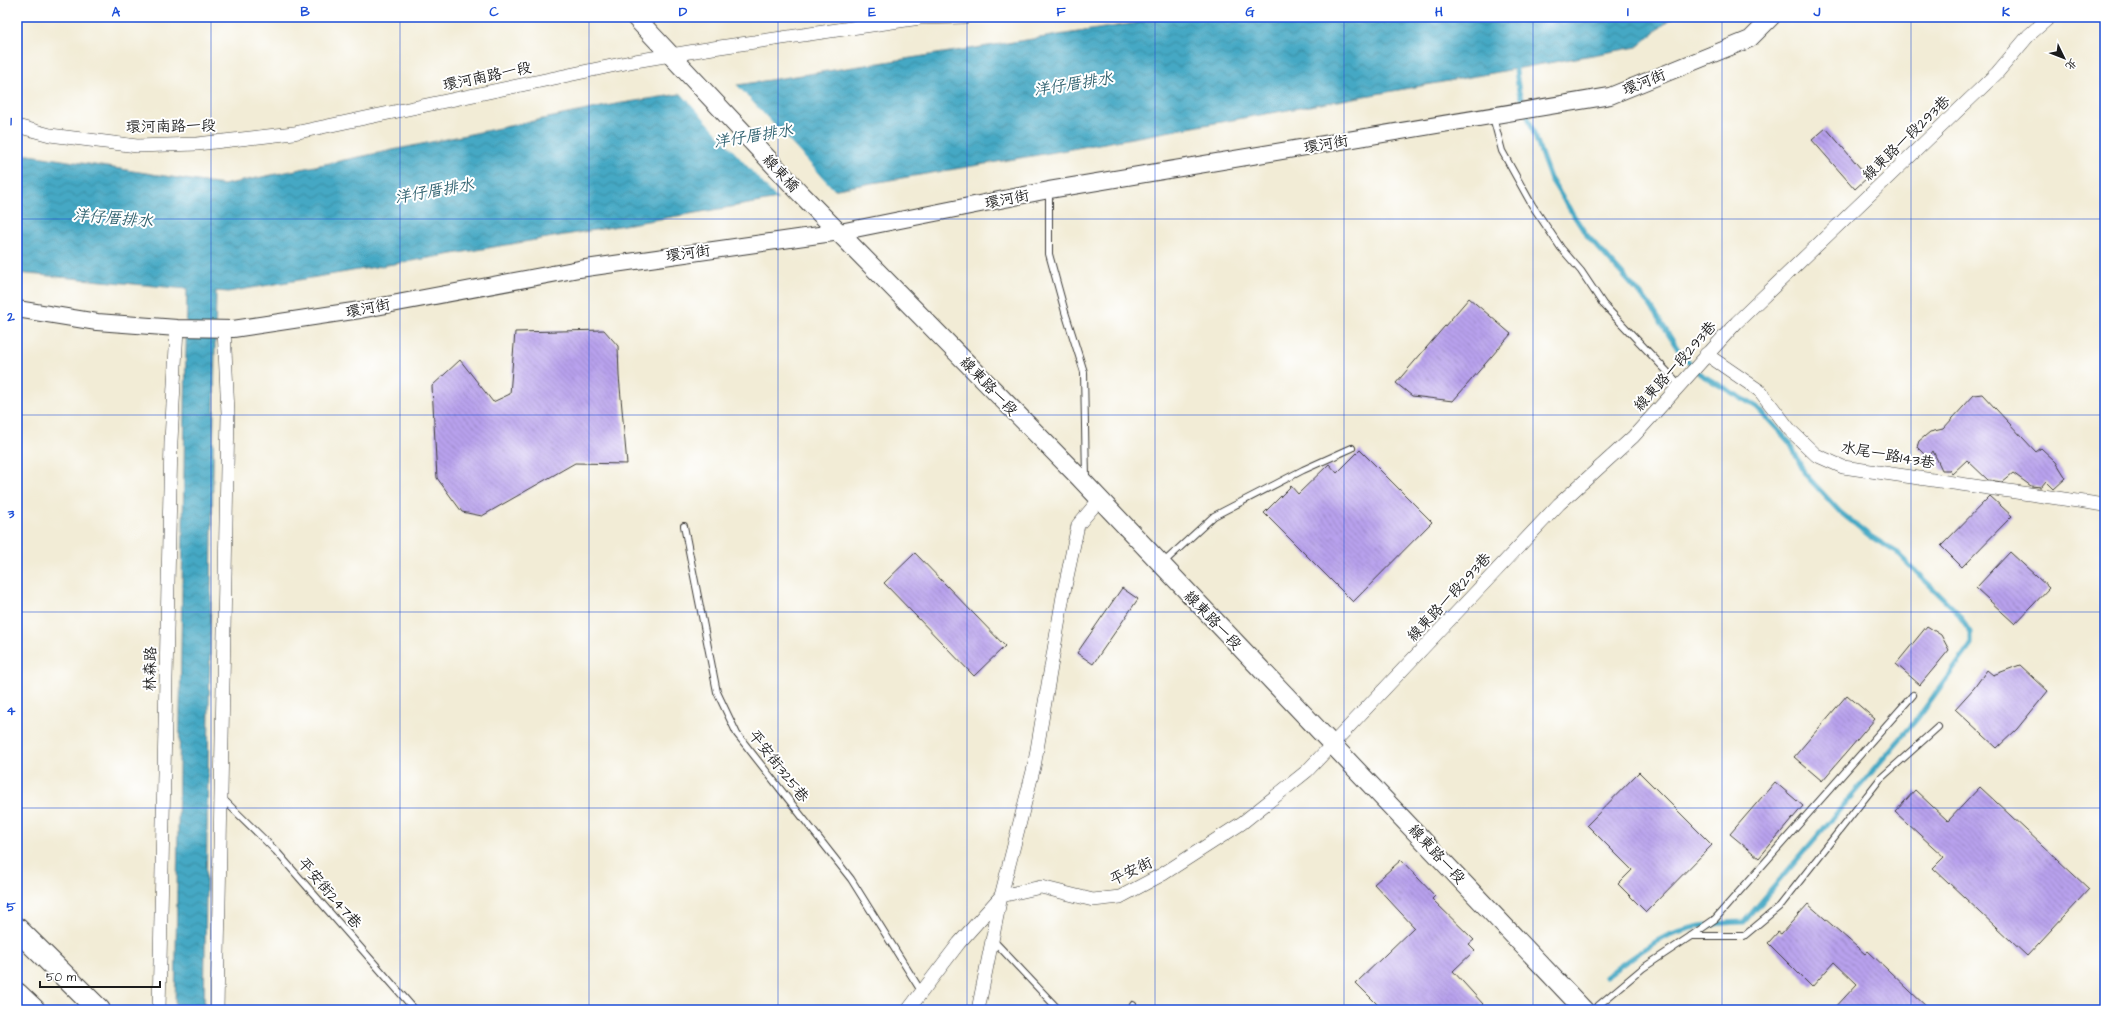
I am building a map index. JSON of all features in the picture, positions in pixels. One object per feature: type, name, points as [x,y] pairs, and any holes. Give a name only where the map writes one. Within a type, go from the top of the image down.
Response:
[{"type":"highway","points":[[17,929],[99,1010]]},
{"type":"highway","points":[[17,994],[34,1010]]},
{"type":"main road","points":[[635,17],[671,56]]},
{"type":"main road","name":"線東橋","points":[[671,56],[840,232]]},
{"type":"main road","name":"線東路一段","points":[[840,232],[1086,485],[1160,565],[1584,1010]]},
{"type":"street","name":"環河南路一段","points":[[17,126],[50,135],[137,146],[197,144],[294,133],[635,61],[920,18],[965,17]]},
{"type":"street","name":"環河街","points":[[17,309],[97,322],[177,328],[224,329],[260,326],[360,310],[579,269],[840,232],[1049,190],[1610,96],[1750,39],[1772,17]]},
{"type":"street","name":"線東路一段293巷","points":[[1332,745],[1559,504],[1633,437],[1706,354],[1737,322],[1997,73],[2029,36],[2050,17]]},
{"type":"street","name":"林森路","points":[[159,1010],[170,441],[177,328]]},
{"type":"street","points":[[217,1010],[228,413],[224,329]]},
{"type":"street","name":"水尾一路143巷","points":[[1706,354],[1760,392],[1790,430],[1816,455],[1843,466],[2105,505]]},
{"type":"street","points":[[978,1010],[1001,896],[1034,767],[1063,596],[1078,525],[1099,500]]},
{"type":"street","name":"平安街","points":[[1001,896],[1041,887],[1093,900],[1120,896],[1163,874],[1242,823],[1307,771],[1332,745]]},
{"type":"street","points":[[908,1010],[921,991],[978,920],[1001,896]]},
{"type":"lane","points":[[1492,116],[1502,151],[1532,205],[1561,248],[1581,271],[1604,304],[1679,384]]},
{"type":"lane","points":[[1049,190],[1049,254],[1084,372],[1086,485]]},
{"type":"lane","points":[[1160,565],[1214,516],[1303,470],[1352,448]]},
{"type":"lane","name":"平安街325巷","points":[[684,526],[717,692],[737,734],[851,879],[921,991]]},
{"type":"lane","points":[[1593,1010],[1643,968],[1715,919],[1913,694]]},
{"type":"lane","points":[[1691,936],[1744,936],[1780,906],[1880,779],[1938,727]]},
{"type":"lane","name":"平安街247巷","points":[[221,796],[276,850],[415,1010]]},
{"type":"lane","points":[[992,938],[1060,1010]]},
{"type":"water","name":"洋仔厝排水","points":[[1174,17],[1673,17],[1637,47],[1038,155],[228,292],[216,291],[204,1010],[175,1010],[187,289],[17,273],[17,153],[223,185],[616,104]]},
{"type":"pier","points":[[735,83],[836,192],[779,201],[680,92]]},
{"type":"building","points":[[1826,128],[1868,177],[1855,189],[1812,140]]},
{"type":"building","points":[[1469,298],[1511,334],[1453,401],[1412,396],[1396,383]]},
{"type":"building","points":[[604,330],[618,346],[619,376],[627,464],[575,463],[482,516],[462,512],[437,478],[432,386],[460,360],[493,402],[510,394],[515,332]]},
{"type":"building","points":[[1982,394],[2036,452],[2041,448],[2056,462],[2066,478],[2054,489],[2046,481],[2041,487],[2031,486],[2013,473],[2002,482],[1988,480],[1967,460],[1952,474],[1949,470],[1942,470],[1933,451],[1928,458],[1917,447],[1919,441],[1930,432],[1943,429],[1974,395]]},
{"type":"building","points":[[1360,450],[1432,522],[1353,602],[1264,513],[1291,486],[1298,494],[1329,464],[1337,473]]},
{"type":"building","points":[[1990,496],[2012,516],[1962,567],[1941,546]]},
{"type":"building","points":[[2010,552],[2049,588],[2015,624],[1976,588]]},
{"type":"building","points":[[915,553],[1005,646],[974,676],[884,583]]},
{"type":"building","points":[[1122,588],[1138,599],[1093,664],[1077,653]]},
{"type":"building","points":[[1927,626],[1941,635],[1949,650],[1920,685],[1896,664]]},
{"type":"building","points":[[2020,665],[2048,691],[2017,729],[1997,748],[1955,709],[1974,688],[1987,670],[1993,675]]},
{"type":"building","points":[[1847,695],[1875,719],[1822,781],[1794,757]]},
{"type":"building","points":[[1639,772],[1712,845],[1646,912],[1618,884],[1632,870],[1587,825]]},
{"type":"building","points":[[1775,782],[1803,806],[1759,858],[1730,834]]},
{"type":"building","points":[[1980,787],[2089,889],[2027,956],[1933,868],[1944,857],[1895,812],[1915,790],[1948,821]]},
{"type":"building","points":[[1401,860],[1435,896],[1432,899],[1474,940],[1469,944],[1475,950],[1453,971],[1483,1004],[1477,1010],[1383,1010],[1356,983],[1414,927],[1374,884]]},
{"type":"building","points":[[1808,904],[1865,954],[1868,951],[1930,1010],[1833,1010],[1857,984],[1834,962],[1812,987],[1768,943],[1778,932],[1781,934]]},
{"type":"waterway","points":[[1515,64],[1519,92],[1550,178],[1585,233],[1650,305],[1681,354],[1700,374],[1757,407],[1790,443],[1805,474],[1840,512],[1870,536],[1896,552],[1955,610],[1971,632],[1971,645],[1917,719],[1744,922],[1710,924],[1677,932],[1657,941],[1606,976]]}]
